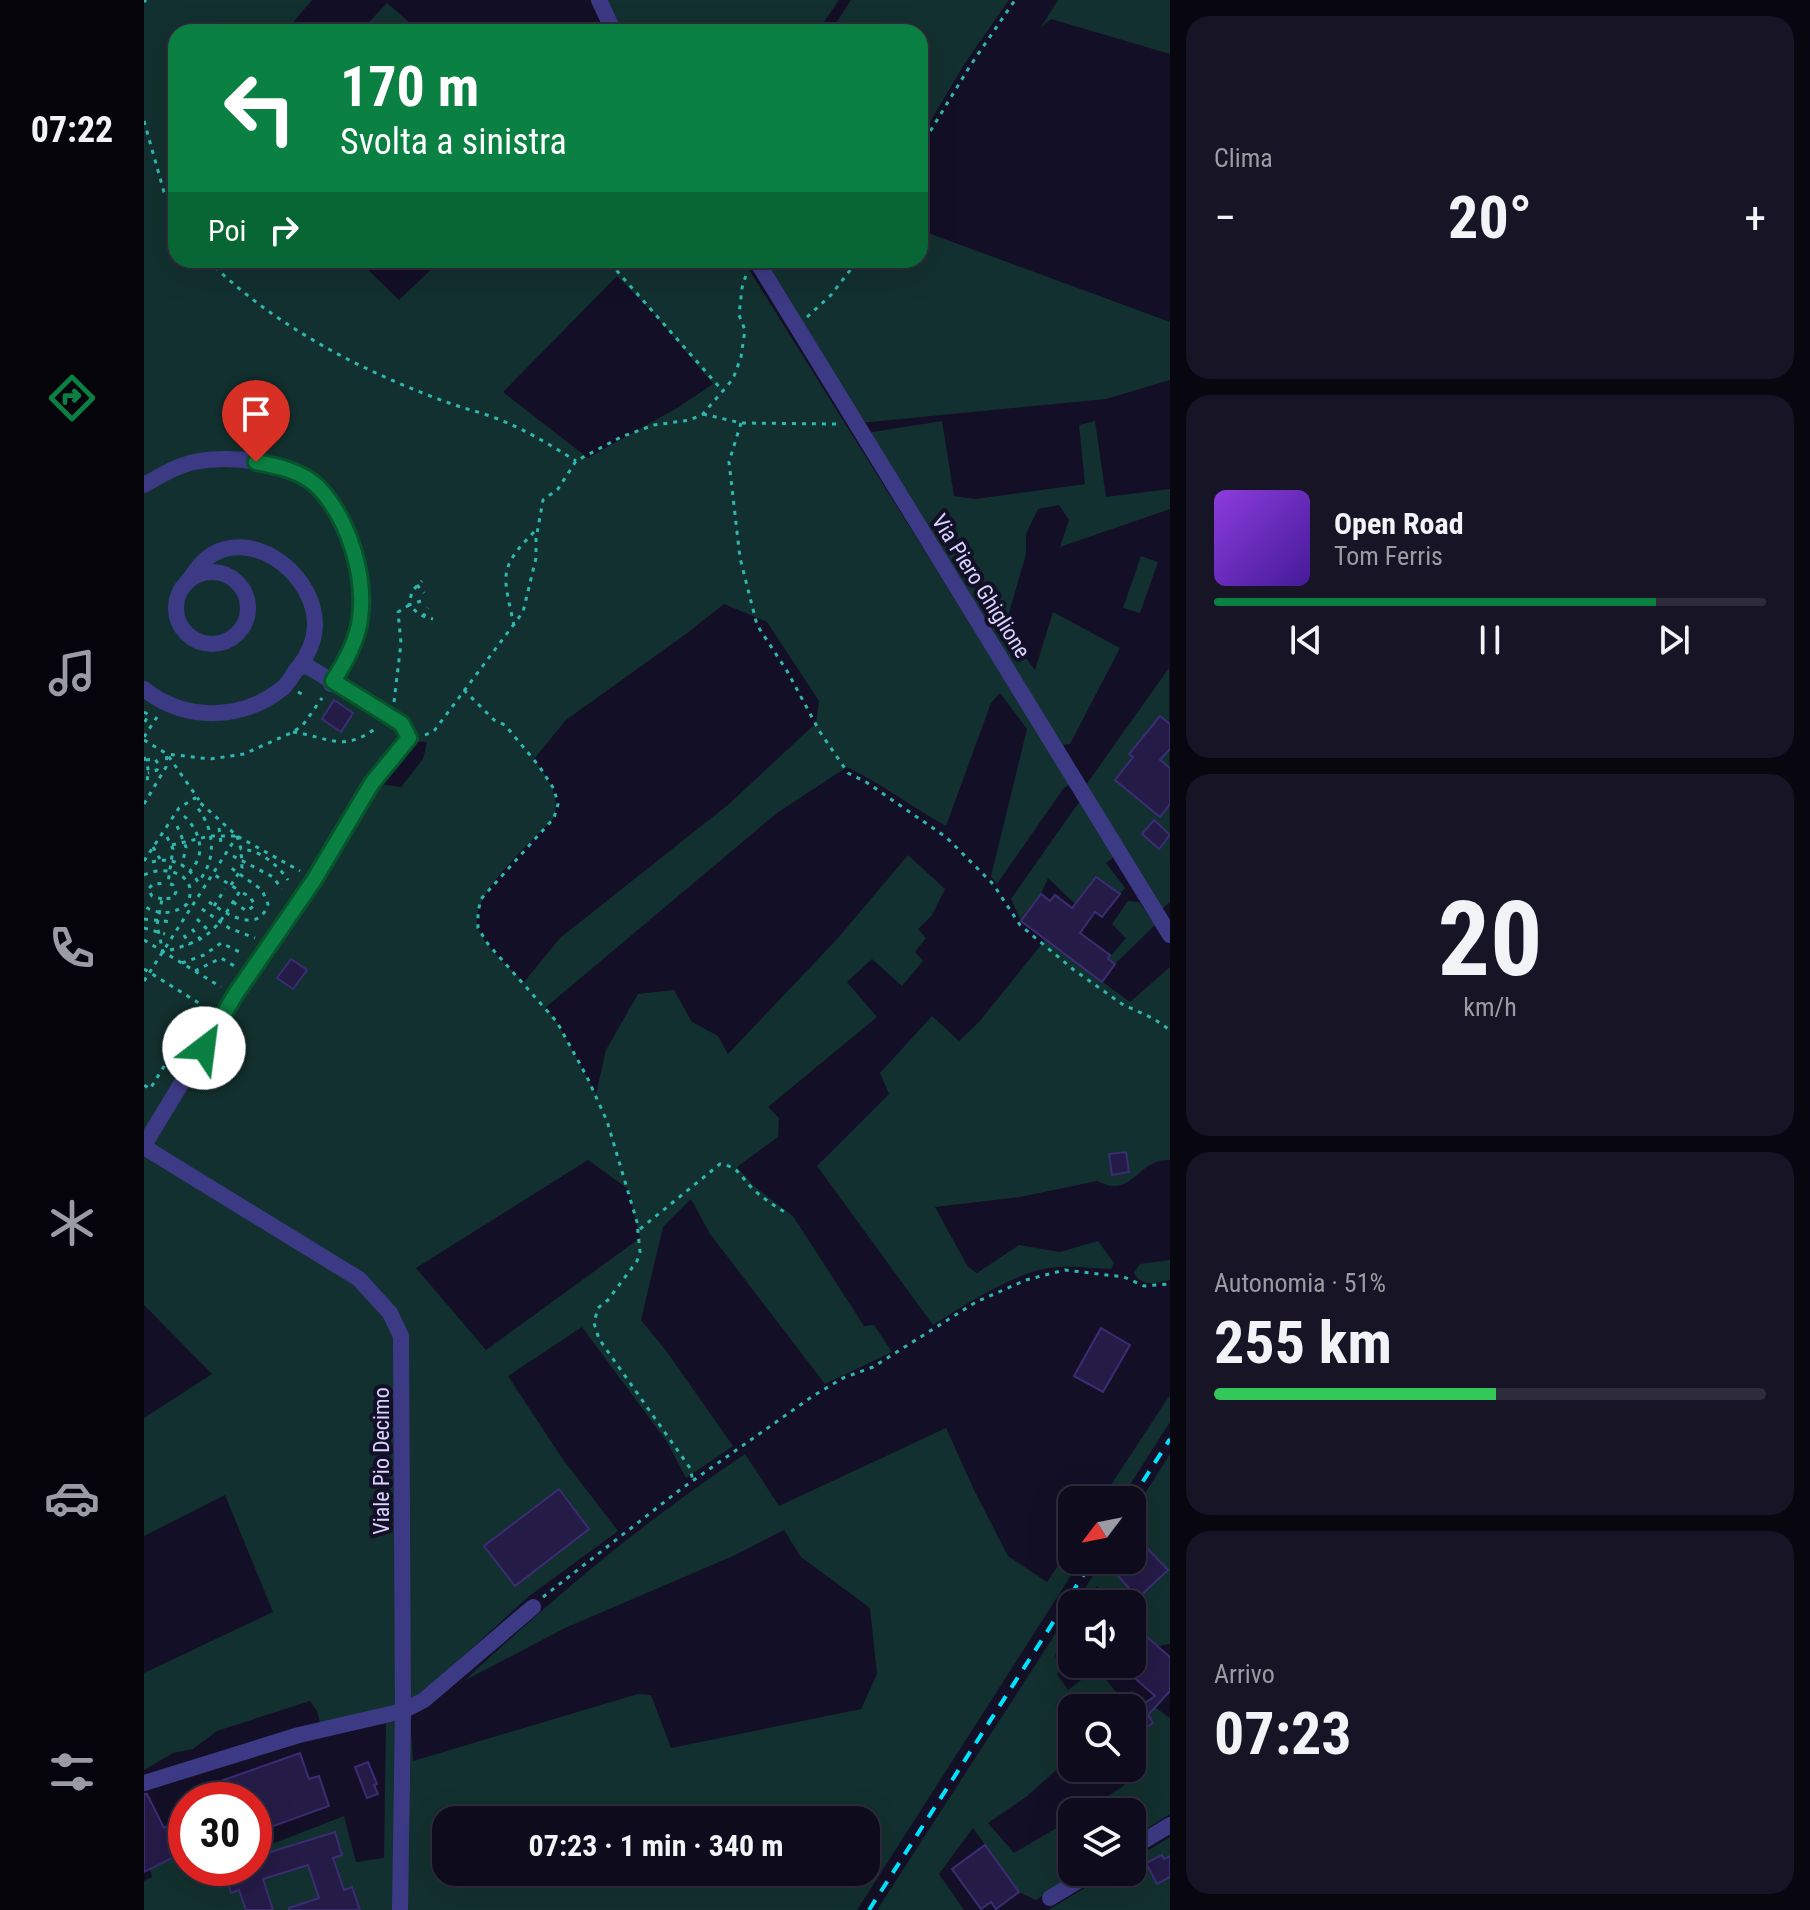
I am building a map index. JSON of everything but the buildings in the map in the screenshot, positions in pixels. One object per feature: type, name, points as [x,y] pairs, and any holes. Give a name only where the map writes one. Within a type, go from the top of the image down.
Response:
[{"type":"street","points":[[599,0],[610,24]]},
{"type":"street","name":"Via Piero Ghiglione","points":[[761,268],[1170,935]]},
{"type":"street","points":[[144,485],[174,468],[235,459],[291,471],[317,486],[333,507],[345,531],[361,592],[360,622],[332,683]]},
{"type":"street","points":[[144,689],[177,708],[207,714],[251,707],[289,682],[313,639],[311,601],[293,573],[267,553],[251,548],[225,550],[201,564],[180,591],[177,615],[189,635],[198,641],[221,643],[239,632],[245,622],[247,600],[243,589],[234,579],[211,572],[199,574],[188,581]]},
{"type":"street","points":[[144,1146],[235,995],[314,880],[372,783],[407,741],[409,732],[393,718],[307,666],[299,667]]},
{"type":"street","name":"Viale Pio Decimo","points":[[144,1146],[359,1279],[390,1313],[398,1328],[403,1348],[400,1910]]},
{"type":"street","points":[[144,1783],[299,1735],[403,1711],[424,1700],[533,1607]]},
{"type":"street","points":[[1146,1840],[1170,1825]]},
{"type":"street","points":[[1050,1898],[1070,1886]]},
{"type":"path","points":[[928,135],[1015,0]]},
{"type":"path","points":[[144,121],[168,198]]},
{"type":"path","points":[[217,268],[267,310],[351,361],[448,403],[519,428],[576,461]]},
{"type":"path","points":[[614,268],[722,390]]},
{"type":"path","points":[[795,325],[815,312],[852,268]]},
{"type":"path","points":[[407,741],[434,731],[514,626],[527,600],[543,500],[558,489],[576,461],[621,437],[654,425],[690,420],[703,414],[733,379],[741,357],[745,330],[739,315],[746,275]]},
{"type":"path","points":[[703,414],[741,423],[858,427]]},
{"type":"path","points":[[741,423],[729,462],[740,558],[757,625],[848,773],[946,837],[993,884],[1020,925],[1074,970],[1122,1004],[1170,1030]]},
{"type":"path","points":[[514,626],[504,588],[505,570],[518,548],[537,528]]},
{"type":"path","points":[[409,605],[410,595],[420,583],[424,593]]},
{"type":"path","points":[[293,732],[333,743],[344,742],[367,735],[393,718],[401,636],[398,612],[421,601]]},
{"type":"path","points":[[409,605],[423,617],[433,619]]},
{"type":"path","points":[[423,617],[428,608]]},
{"type":"path","points":[[167,754],[195,758],[227,757],[262,747],[303,725],[332,683]]},
{"type":"path","points":[[464,690],[511,732],[554,789],[558,804],[554,818],[481,899],[478,928],[488,944],[557,1022],[587,1077],[611,1132],[639,1230],[640,1252],[633,1269],[598,1308],[594,1323],[606,1349],[672,1438],[690,1468],[693,1481]]},
{"type":"path","points":[[162,710],[144,738],[167,754],[199,800],[237,836],[314,880]]},
{"type":"path","points":[[144,712],[149,715],[144,723]]},
{"type":"path","points":[[144,804],[166,767],[167,754]]},
{"type":"path","points":[[145,788],[148,773],[145,759],[155,759],[159,765],[157,770],[148,773]]},
{"type":"path","points":[[145,788],[159,779]]},
{"type":"path","points":[[144,861],[179,808],[192,799],[199,800]]},
{"type":"path","points":[[152,862],[160,859],[182,865],[198,882],[212,855],[206,821],[197,807]]},
{"type":"path","points":[[184,816],[201,848],[199,859],[190,871]]},
{"type":"path","points":[[177,826],[185,841],[186,853],[182,865]]},
{"type":"path","points":[[219,828],[221,843]]},
{"type":"path","points":[[172,845],[210,836],[237,836]]},
{"type":"path","points":[[231,885],[240,873],[243,860],[237,836]]},
{"type":"path","points":[[144,981],[237,836]]},
{"type":"path","points":[[167,837],[172,845],[168,883]]},
{"type":"path","points":[[153,847],[160,859]]},
{"type":"path","points":[[241,849],[249,849],[269,860],[288,880]]},
{"type":"path","points":[[233,856],[273,877],[282,889]]},
{"type":"path","points":[[209,902],[226,913],[249,920],[256,920],[267,909],[267,897],[262,890],[227,865]]},
{"type":"path","points":[[144,875],[156,870],[179,873],[187,881],[191,894],[187,904],[180,909],[159,912],[144,906]]},
{"type":"path","points":[[213,874],[250,897],[255,905],[247,911],[233,902]]},
{"type":"path","points":[[203,875],[209,880]]},
{"type":"path","points":[[159,882],[175,888],[176,895],[169,900],[162,899],[152,896],[149,886],[159,882]]},
{"type":"path","points":[[214,906],[225,889]]},
{"type":"path","points":[[163,952],[190,945],[211,933],[240,891]]},
{"type":"path","points":[[162,899],[158,934],[163,952]]},
{"type":"path","points":[[202,909],[220,922],[255,938]]},
{"type":"path","points":[[144,919],[173,922]]},
{"type":"path","points":[[197,919],[211,933]]},
{"type":"path","points":[[144,928],[165,934]]},
{"type":"path","points":[[192,929],[201,940]]},
{"type":"path","points":[[184,935],[190,945]]},
{"type":"path","points":[[144,940],[235,995]]},
{"type":"path","points":[[182,963],[204,955],[221,943],[244,954]]},
{"type":"path","points":[[195,971],[221,958],[236,967]]},
{"type":"path","points":[[144,969],[202,1005],[150,1089],[144,1085]]},
{"type":"path","points":[[639,1230],[720,1164],[730,1165],[742,1174],[752,1188],[786,1213]]},
{"type":"path","points":[[533,1607],[693,1481],[813,1396],[843,1378],[873,1367],[976,1302],[1026,1280],[1065,1270],[1124,1277],[1144,1286],[1170,1284]]},
{"type":"green space","points":[[144,0],[312,0],[292,24],[168,24],[168,268],[366,268],[399,300],[433,268],[748,268],[1070,784],[1063,789],[997,884],[991,876],[1027,729],[1000,693],[991,703],[946,826],[847,767],[777,813],[546,1007],[596,1094],[606,1050],[638,994],[674,990],[692,1022],[718,1036],[728,1054],[838,938],[908,855],[945,889],[932,915],[918,929],[926,938],[915,952],[923,961],[902,986],[872,959],[847,982],[877,1017],[768,1107],[779,1118],[778,1137],[737,1167],[755,1187],[793,1216],[864,1326],[874,1325],[892,1352],[825,1384],[710,1234],[691,1199],[663,1227],[641,1320],[733,1446],[686,1478],[667,1442],[582,1327],[508,1376],[562,1458],[618,1531],[528,1597],[403,1711],[322,1730],[317,1711],[310,1701],[217,1731],[193,1749],[173,1753],[144,1770],[144,1673],[273,1612],[225,1495],[144,1536],[144,1418],[212,1374],[144,1305]],"holes":[[[617,276],[654,314],[713,384],[588,458],[503,392]],[[724,604],[767,622],[819,701],[816,723],[729,804],[560,938],[524,982],[488,945],[479,931],[477,918],[481,903],[503,871],[554,818],[554,794],[534,759],[566,720]],[[407,741],[427,742],[423,759],[401,787],[373,783]],[[588,1160],[628,1189],[640,1238],[486,1350],[416,1268]]]},
{"type":"green space","points":[[607,0],[839,0],[822,24],[618,24]]},
{"type":"green space","points":[[851,0],[1009,0],[965,63],[928,125],[928,24],[835,24]]},
{"type":"green space","points":[[1058,0],[1170,0],[1170,54],[1051,19],[1041,27]]},
{"type":"green space","points":[[387,3],[411,24],[367,24]]},
{"type":"green space","points":[[928,233],[1170,322],[1170,380],[1106,399],[860,423],[767,268],[928,268]]},
{"type":"green space","points":[[942,421],[954,496],[975,499],[1085,484],[1079,425],[1095,421],[1106,497],[1170,489],[1170,509],[1060,547],[1069,520],[1059,505],[1038,509],[1026,534],[1026,554],[1009,613],[1017,646],[1035,670],[1053,612],[1120,648],[1070,744],[1060,745],[866,433]]},
{"type":"green space","points":[[1141,556],[1158,562],[1140,613],[1123,608]]},
{"type":"green space","points":[[1169,668],[1170,902],[1162,909],[1086,785]]},
{"type":"green space","points":[[1079,802],[1114,857],[1106,863],[1125,888],[1120,894],[1096,877],[1075,904],[1048,878],[1041,894],[1021,921],[1011,899]]},
{"type":"green space","points":[[1128,901],[1139,902],[1155,925],[1115,964],[1108,959],[1126,938],[1112,924]]},
{"type":"green space","points":[[1045,940],[1130,1002],[1170,967],[1170,1160],[1150,1165],[1119,1185],[1097,1181],[1020,1197],[935,1207],[968,1267],[977,1273],[1019,1245],[1060,1252],[1098,1241],[1114,1263],[1111,1269],[1049,1268],[1020,1276],[933,1325],[817,1166],[889,1094],[880,1073],[932,1016],[959,1041],[979,1022]]},
{"type":"green space","points":[[1170,1260],[1170,1280],[1145,1283],[1134,1273],[1140,1264]]},
{"type":"green space","points":[[1170,1395],[1170,1422],[1129,1486],[1110,1486]]},
{"type":"green space","points":[[946,1428],[1008,1556],[1047,1582],[1058,1566],[1058,1574],[1072,1574],[1062,1590],[1058,1590],[1058,1596],[880,1874],[880,1806],[432,1806],[432,1886],[872,1886],[857,1910],[144,1910],[144,1881],[152,1877],[150,1869],[168,1860],[168,1886],[272,1886],[272,1844],[344,1816],[356,1862],[384,1858],[386,1723],[410,1718],[413,1761],[638,1694],[651,1695],[671,1748],[861,1709],[877,1674],[870,1608],[801,1557],[784,1530],[733,1556],[565,1628],[464,1681],[600,1562],[671,1506],[745,1454],[779,1506]]},
{"type":"green space","points":[[1170,1454],[1170,1644],[1158,1646],[1146,1635],[1146,1590],[1101,1590],[1097,1586],[1094,1590],[1084,1590],[1094,1574],[1146,1574],[1146,1492]]},
{"type":"green space","points":[[1058,1630],[1055,1656],[1058,1661],[1057,1674],[1068,1690],[1084,1678],[1105,1678],[1118,1694],[1058,1694],[1058,1768],[1026,1797],[988,1823],[1014,1853],[1058,1827],[1058,1886],[1036,1900],[1019,1892],[973,1828],[939,1874],[964,1910],[877,1910]]},
{"type":"green space","points":[[1146,1701],[1170,1718],[1170,1814],[1146,1829],[1146,1798],[1105,1798],[1125,1785],[1123,1782],[1146,1782]]},
{"type":"green space","points":[[1170,1837],[1170,1910],[1048,1910],[1088,1886],[1146,1886],[1146,1852]]},
{"type":"railway","points":[[1140,1486],[1170,1439]]},
{"type":"railway","points":[[869,1910],[1084,1574]]},
{"type":"route","points":[[204,1048],[235,995],[314,880],[372,783],[409,738],[409,732],[402,724],[333,681],[353,643],[360,622],[361,603],[354,556],[333,507],[317,486],[305,478],[256,462]]}]
